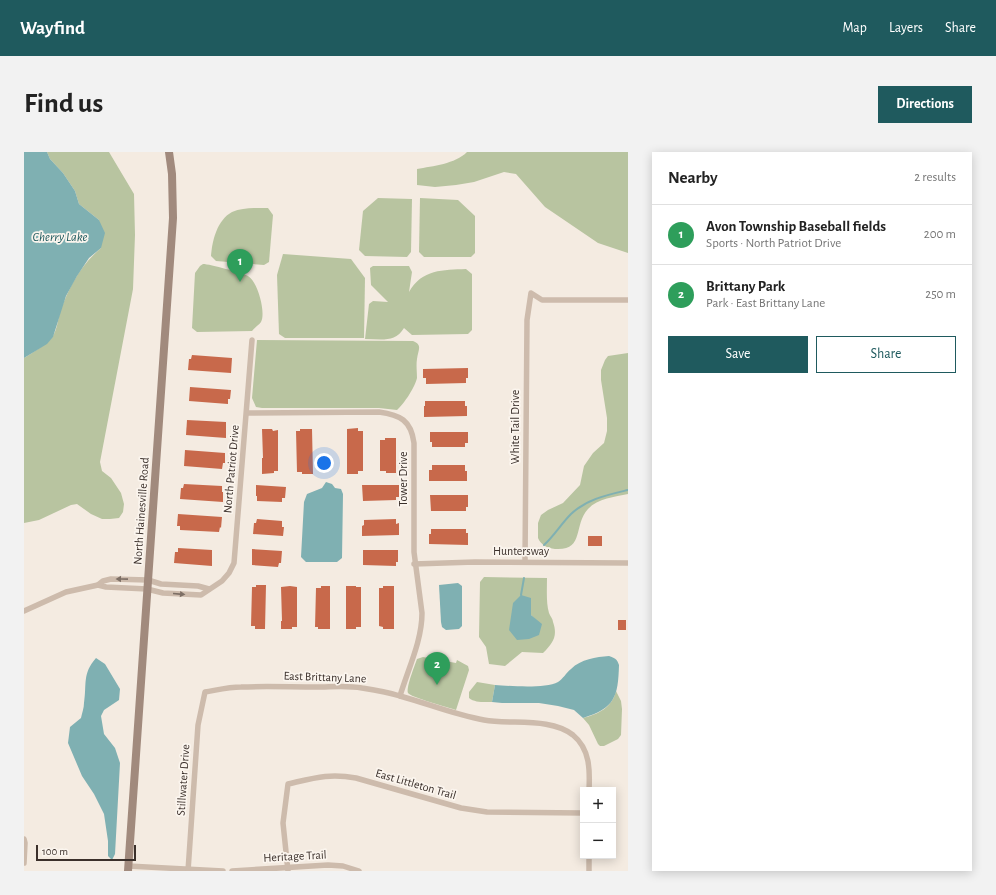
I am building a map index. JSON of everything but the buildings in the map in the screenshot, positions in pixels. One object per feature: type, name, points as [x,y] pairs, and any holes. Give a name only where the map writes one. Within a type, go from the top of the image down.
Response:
[{"type":"main road","name":"North Hainesville Road","points":[[128,869],[173,218],[172,174],[169,152]]},
{"type":"street","name":"White Tail Drive","points":[[525,562],[527,320],[531,293],[542,300],[628,300]]},
{"type":"street","name":"North Patriot Drive","points":[[98,585],[106,587],[147,589],[163,593],[201,595],[222,581],[229,573],[234,563],[252,340]]},
{"type":"street","name":"Tower Drive","points":[[247,413],[379,412],[393,414],[403,419],[410,426],[413,433],[414,442],[414,564],[422,621],[417,643],[400,696]]},
{"type":"street","name":"Huntersway","points":[[414,564],[525,562],[628,563]]},
{"type":"street","points":[[24,611],[66,592],[98,585],[103,581],[111,579],[148,580],[161,584],[198,586],[209,589]]},
{"type":"street","name":"East Brittany Lane","points":[[205,692],[239,687],[360,687],[400,696],[454,713],[486,720],[551,725],[562,728],[573,735],[586,752],[589,761],[589,787]]},
{"type":"street","name":"Stillwater Drive","points":[[188,870],[198,725],[205,692]]},
{"type":"street","name":"East Littleton Trail","points":[[288,869],[284,812],[288,784],[328,775],[340,775],[356,778],[461,808],[487,812],[580,813]]},
{"type":"street","points":[[24,839],[24,863]]},
{"type":"street","points":[[589,859],[589,871]]},
{"type":"street","name":"Heritage Trail","points":[[232,871],[288,869],[328,865],[342,866],[359,871]]},
{"type":"street","points":[[128,869],[223,871]]},
{"type":"green space","points":[[47,152],[109,152],[134,194],[135,235],[133,289],[100,462],[102,471],[111,478],[121,493],[124,504],[123,512],[119,518],[102,519],[91,514],[77,504],[71,505],[39,520],[24,523],[24,358],[51,339],[71,286],[87,262],[101,248],[99,220],[79,204],[75,191],[63,173],[50,159]]},
{"type":"green space","points":[[467,152],[628,152],[628,253],[598,243],[545,207],[516,174],[504,172],[474,182],[456,185],[435,187],[417,185],[417,169],[450,162]]},
{"type":"green space","points":[[378,198],[412,199],[411,252],[407,257],[365,256],[359,250],[363,211]]},
{"type":"green space","points":[[420,198],[458,200],[475,216],[475,253],[471,257],[424,257],[419,252]]},
{"type":"green space","points":[[254,208],[268,208],[273,215],[269,262],[264,265],[216,261],[211,256],[214,238],[219,225],[232,212]]},
{"type":"green space","points":[[283,254],[351,259],[365,278],[364,338],[285,338],[279,334],[277,275]]},
{"type":"green space","points":[[203,264],[239,273],[252,279],[258,291],[262,305],[262,318],[261,322],[252,331],[197,332],[192,328],[195,273]]},
{"type":"green space","points":[[373,266],[409,266],[412,272],[409,292],[414,284],[420,279],[434,272],[466,269],[472,274],[472,330],[468,334],[412,335],[404,328],[400,333],[392,338],[365,339],[369,304],[373,301],[388,302],[371,285],[370,268]]},
{"type":"green space","points":[[257,340],[413,341],[419,346],[417,378],[409,395],[397,410],[379,408],[256,407],[252,398]]},
{"type":"green space","points":[[628,353],[628,494],[607,498],[592,505],[584,515],[575,541],[571,546],[564,549],[547,547],[541,543],[538,538],[538,523],[541,515],[563,503],[580,485],[584,466],[593,453],[604,443],[607,431],[607,418],[601,380],[601,370],[605,360],[608,356]]},
{"type":"green space","points":[[484,577],[547,578],[547,605],[553,621],[555,635],[552,642],[543,653],[522,652],[505,666],[489,664],[486,647],[479,637],[480,582]],"holes":[[[531,598],[531,615],[538,622],[509,630]]]},
{"type":"green space","points":[[423,657],[456,663],[457,660],[468,666],[469,670],[456,710],[422,700],[408,693],[409,681],[417,659]]},
{"type":"green space","points":[[477,682],[495,685],[492,702],[471,700],[469,698],[469,692]]},
{"type":"green space","points":[[616,691],[621,701],[622,709],[621,735],[618,739],[604,746],[600,746],[589,725],[583,718],[599,712],[608,706]]},
{"type":"water","name":"Cherry Lake","points":[[24,152],[47,152],[50,159],[63,173],[75,191],[79,204],[99,220],[105,233],[101,248],[89,258],[66,296],[53,337],[47,344],[24,358]]},
{"type":"water","points":[[326,482],[332,484],[335,488],[341,489],[343,494],[342,558],[337,562],[306,562],[301,557],[304,502],[307,494],[322,488]]},
{"type":"water","points":[[458,583],[462,586],[462,626],[459,629],[446,630],[442,627],[441,622],[439,585]]},
{"type":"water","points":[[521,595],[531,598],[531,615],[542,624],[539,635],[529,639],[517,640],[509,630],[513,603]]},
{"type":"water","points":[[609,656],[616,659],[619,665],[616,693],[613,700],[608,705],[594,714],[583,718],[574,710],[558,706],[539,703],[492,702],[495,685],[545,686],[560,681],[579,663],[594,658]]},
{"type":"water","points":[[96,658],[105,664],[120,689],[119,700],[104,710],[101,716],[104,734],[115,748],[120,763],[115,854],[112,860],[108,856],[108,841],[104,814],[94,794],[82,776],[68,743],[70,727],[81,718],[84,707],[87,674]]},
{"type":"waterway","points":[[544,545],[567,518],[577,509],[598,498],[628,490]]},
{"type":"waterway","points":[[521,595],[524,578]]},
{"type":"place","name":"Avon Township Baseball fields","points":[[240,282]]},
{"type":"place","name":"Brittany Park","points":[[437,685]]}]
